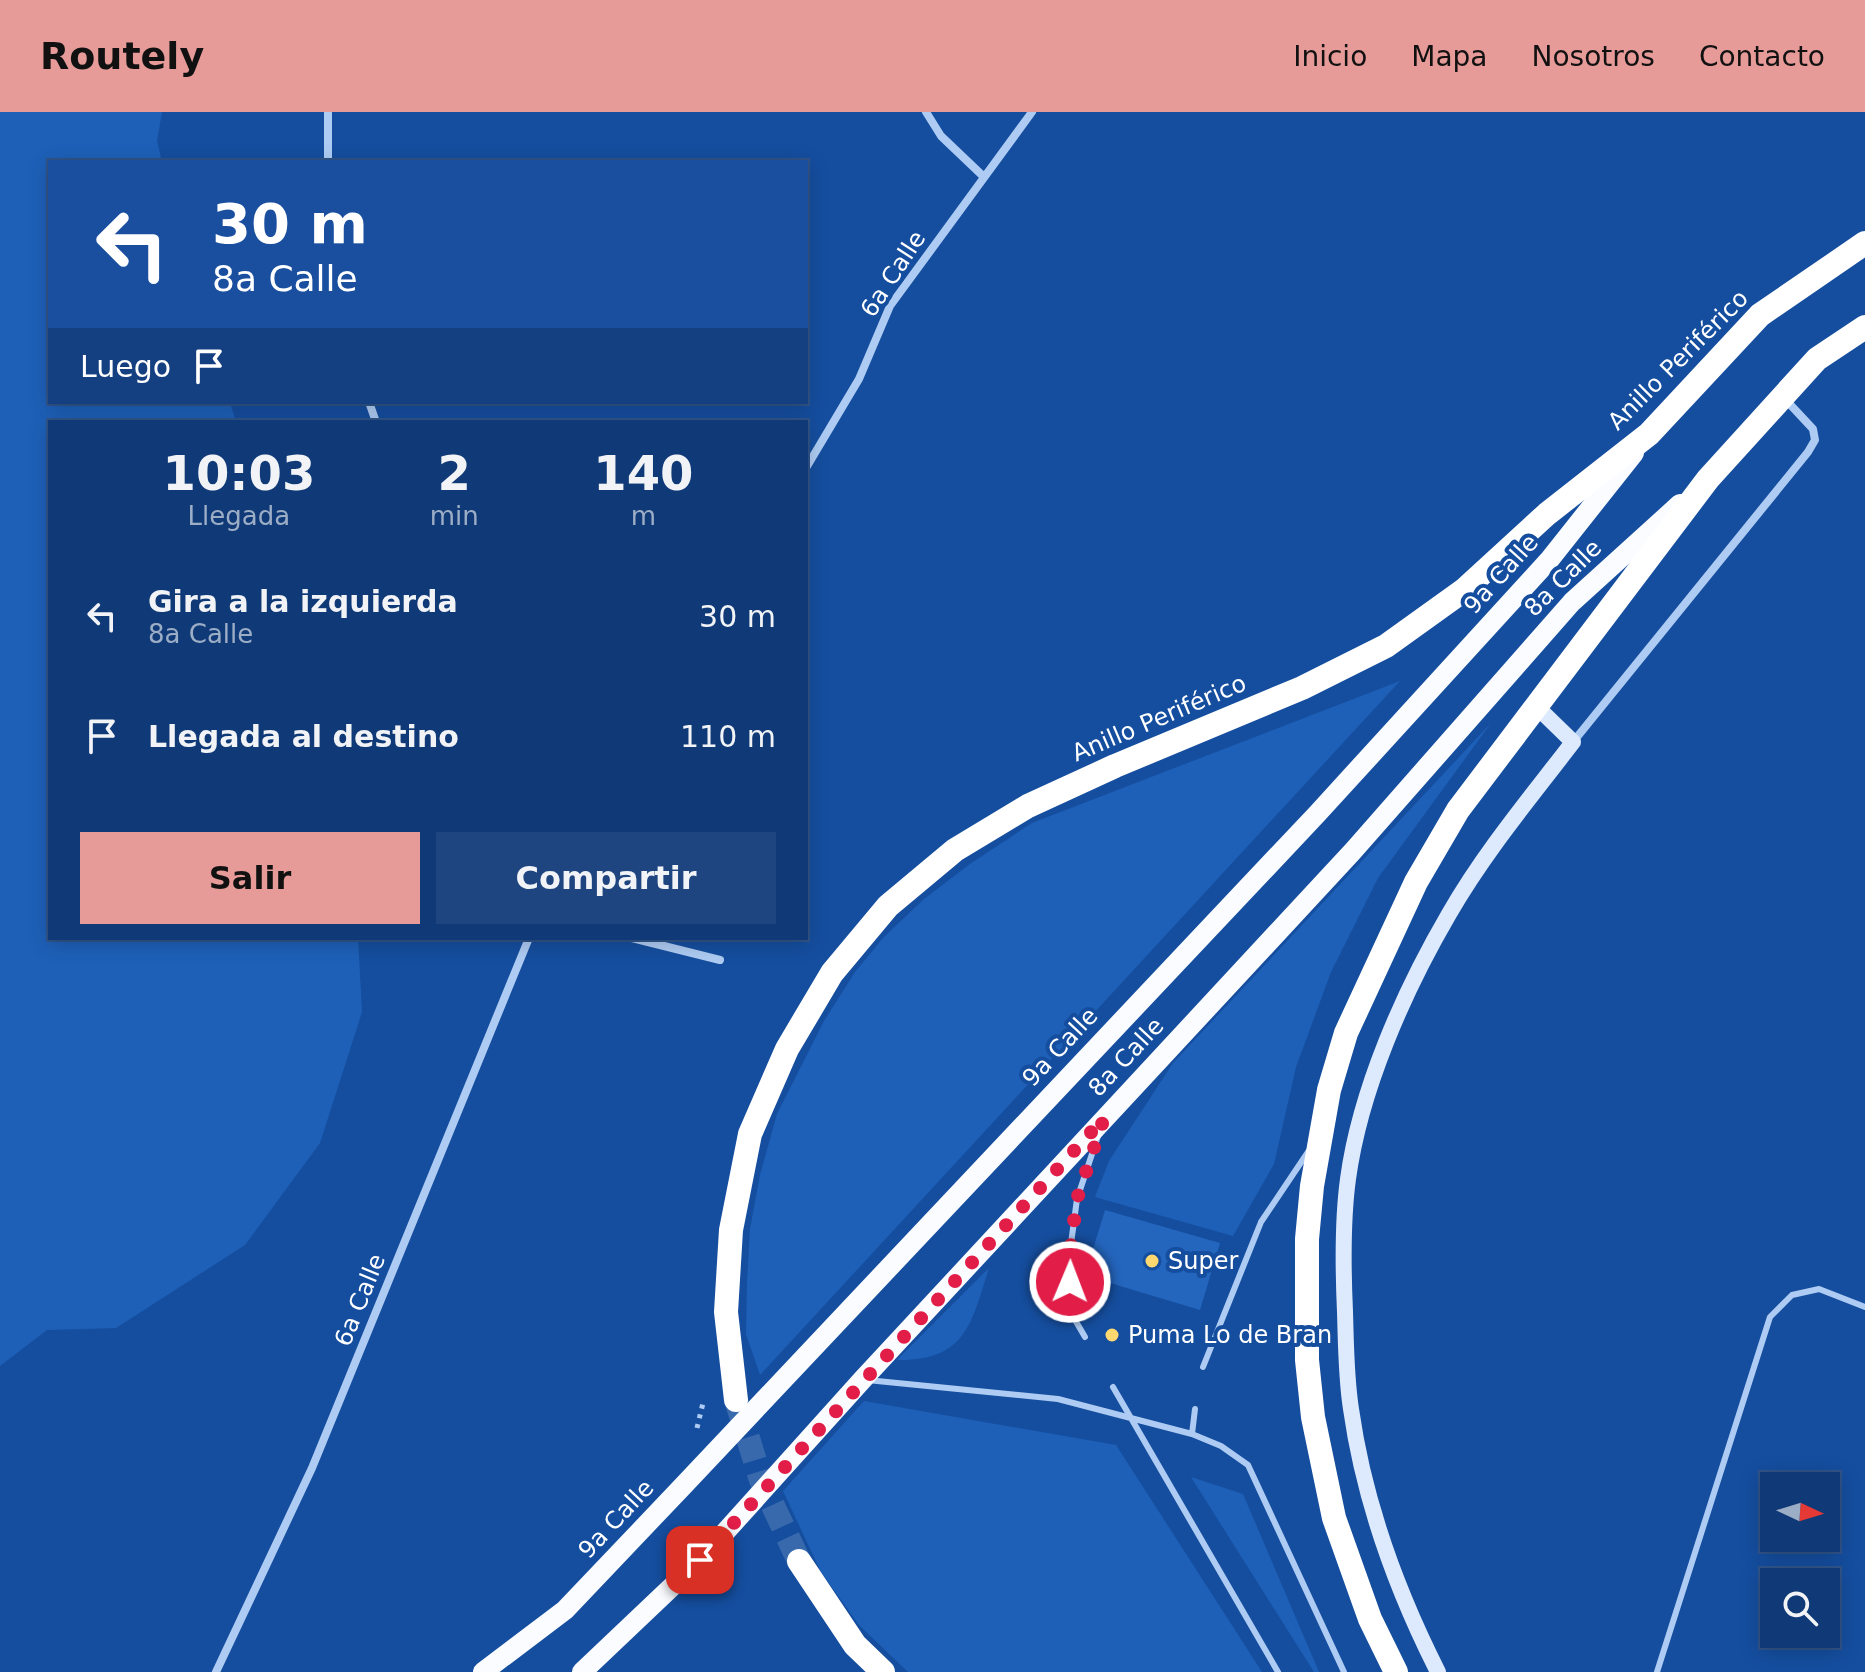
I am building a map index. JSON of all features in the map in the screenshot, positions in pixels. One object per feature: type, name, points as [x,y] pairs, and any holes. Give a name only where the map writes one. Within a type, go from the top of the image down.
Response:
[{"type":"highway","name":"Anillo Periférico","points":[[736,1400],[726,1312],[731,1230],[750,1134],[787,1049],[832,973],[888,906],[955,850],[1028,806],[1302,688],[1386,646],[1464,590],[1547,514],[1649,434],[1760,315],[1865,243]]},
{"type":"highway","points":[[1396,1672],[1370,1619],[1334,1518],[1313,1417],[1305,1307],[1307,1239],[1319,1136],[1346,1033],[1416,882],[1458,810],[1535,705],[1708,479],[1817,359],[1865,327]]},
{"type":"highway","points":[[799,1561],[855,1645],[883,1672]]},
{"type":"main road","name":"9a Calle","points":[[483,1672],[565,1610],[1317,814],[1550,559],[1649,434]]},
{"type":"main road","name":"8a Calle","points":[[582,1672],[700,1560],[863,1379],[1353,851],[1572,602],[1708,479]]},
{"type":"street","points":[[328,112],[328,160]]},
{"type":"street","points":[[926,112],[941,136],[984,177]]},
{"type":"street","name":"6a Calle","points":[[808,465],[859,379],[890,306],[1032,112]]},
{"type":"street","points":[[1438,1672],[1381,1539],[1367,1493],[1351,1408],[1343,1268],[1348,1178],[1362,1114],[1383,1050],[1448,914],[1483,861],[1573,742],[1808,452],[1815,440],[1813,429],[1784,397]]},
{"type":"street","points":[[1535,705],[1573,742]]},
{"type":"street","name":"6a Calle","points":[[216,1672],[312,1468],[528,940]]},
{"type":"street","points":[[640,940],[720,960]]},
{"type":"lane","points":[[1085,1337],[1071,1313],[1070,1251],[1077,1199],[1104,1118]]},
{"type":"lane","points":[[1203,1367],[1261,1222],[1319,1136]]},
{"type":"lane","points":[[1657,1672],[1770,1317],[1792,1295],[1819,1289],[1865,1307]]},
{"type":"lane","points":[[863,1379],[1058,1399],[1192,1434],[1221,1446],[1248,1465],[1344,1672]]},
{"type":"lane","points":[[1113,1387],[1278,1672]]},
{"type":"lane","points":[[1192,1434],[1195,1409]]},
{"type":"shaded area","points":[[0,112],[162,112],[157,141],[162,160],[48,160],[48,404],[231,404],[235,420],[48,420],[48,940],[358,940],[362,1012],[320,1143],[245,1245],[116,1328],[47,1330],[0,1366]]},
{"type":"shaded area","points":[[1400,681],[760,1375],[746,1334],[750,1229],[760,1175],[777,1114],[824,1021],[855,972],[884,937],[924,899],[1032,823]]},
{"type":"shaded area","points":[[1491,723],[1378,878],[1331,972],[1296,1067],[1274,1164],[1233,1236],[1095,1197],[1109,1161],[1173,1063]]},
{"type":"shaded area","points":[[989,1268],[970,1322],[952,1346],[920,1359],[897,1360]]},
{"type":"shaded area","points":[[864,1401],[1116,1445],[1262,1672],[908,1672],[859,1625],[821,1572],[783,1491]]},
{"type":"shaded area","points":[[1191,1477],[1243,1494],[1319,1672],[1314,1672]]},
{"type":"building","name":"Super","points":[[1105,1210],[1220,1243],[1200,1310],[1110,1283],[1084,1279]]},
{"type":"tunnel","points":[[737,1403],[761,1480],[799,1561]]},
{"type":"place","name":"Super","points":[[1152,1261]]},
{"type":"place","name":"Puma Lo de Bran","points":[[1112,1335]]},
{"type":"route","points":[[700,1560],[1104,1118],[1077,1199],[1070,1251],[1070,1282]]}]
